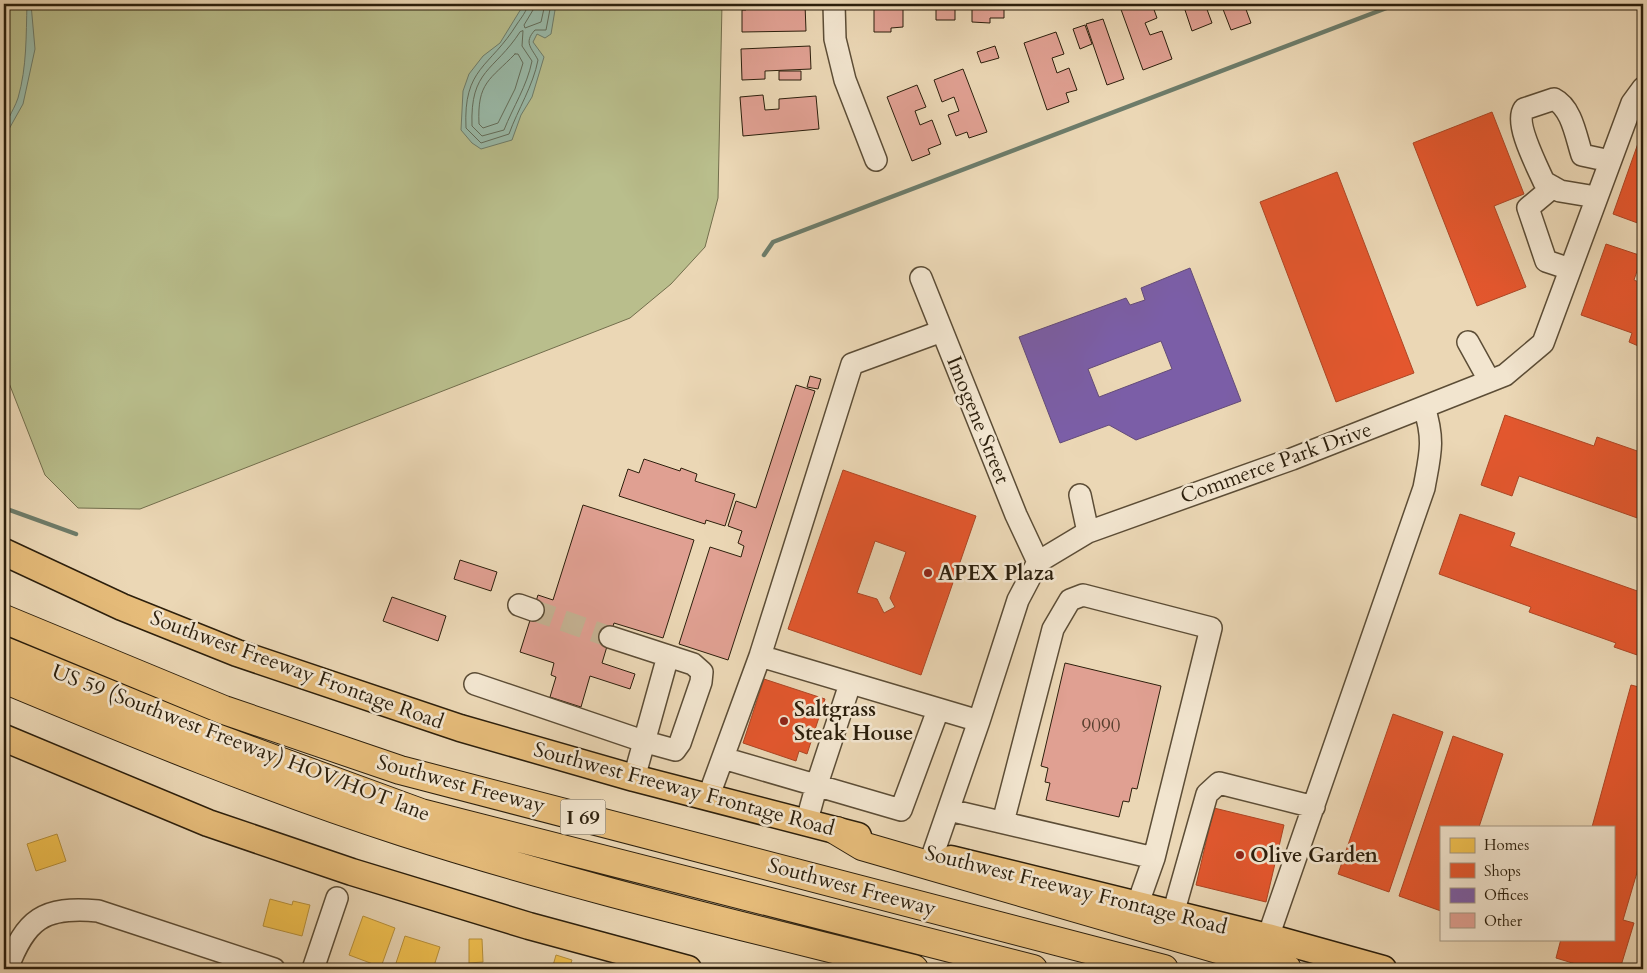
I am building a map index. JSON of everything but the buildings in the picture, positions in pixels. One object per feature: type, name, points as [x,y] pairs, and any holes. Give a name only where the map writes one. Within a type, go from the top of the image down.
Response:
[{"type":"highway","name":"Southwest Freeway","points":[[10,621],[224,710],[400,770],[1164,969]]},
{"type":"highway","points":[[5,661],[199,760],[403,832],[576,883],[914,969]]},
{"type":"highway","name":"US 59 (Southwest Freeway) HOV/HOT lane","points":[[5,661],[421,813],[1033,969]]},
{"type":"highway","points":[[837,831],[862,846],[1287,969]]},
{"type":"main road","name":"Southwest Freeway Frontage Road","points":[[4,552],[122,607],[237,653],[460,728],[634,778],[806,824],[1268,937],[1383,969]]},
{"type":"main road","points":[[4,738],[208,823],[352,872],[529,926],[688,969]]},
{"type":"street","points":[[834,4],[835,40],[845,80],[876,160]]},
{"type":"street","name":"Commerce Park Drive","points":[[1038,562],[1088,532],[1292,459],[1505,374],[1544,344],[1596,197],[1632,103],[1643,88]]},
{"type":"street","points":[[1596,197],[1560,191],[1544,182],[1519,117],[1524,109],[1554,99],[1560,102],[1566,109],[1582,155],[1610,161]]},
{"type":"street","points":[[1553,187],[1528,208],[1546,261],[1570,269]]},
{"type":"street","name":"Imogene Street","points":[[920,278],[1038,562]]},
{"type":"street","points":[[708,798],[760,656],[852,364],[942,331]]},
{"type":"street","points":[[1468,342],[1489,380]]},
{"type":"street","points":[[1268,937],[1424,488],[1432,445],[1430,426],[1424,407]]},
{"type":"street","points":[[1080,495],[1088,532]]},
{"type":"street","points":[[934,854],[1018,600],[1038,562]]},
{"type":"street","points":[[1003,822],[1053,629],[1070,600],[1083,595],[1211,628],[1154,858],[1137,906]]},
{"type":"street","points":[[475,684],[651,744],[675,750],[680,743],[702,672],[693,664],[610,637]]},
{"type":"street","points":[[634,778],[651,744],[668,656]]},
{"type":"street","points":[[760,656],[979,721]]},
{"type":"street","points":[[806,824],[850,684]]},
{"type":"street","points":[[723,758],[901,810],[938,710]]},
{"type":"street","points":[[1173,914],[1207,794],[1219,783],[1314,807]]},
{"type":"street","points":[[950,810],[1154,858]]},
{"type":"street","points":[[313,969],[337,898]]},
{"type":"street","points":[[7,969],[18,941],[34,923],[54,911],[72,908],[98,911],[274,969]]},
{"type":"green space","points":[[4,4],[722,4],[718,198],[705,247],[671,284],[630,318],[140,509],[78,508],[45,475],[7,378],[4,337]]},
{"type":"water","points":[[27,4],[31,4],[35,49],[23,104],[4,138],[7,122],[18,98],[23,75],[26,51]]},
{"type":"water","points":[[524,4],[556,4],[551,34],[545,38],[537,34],[533,42],[544,57],[532,97],[521,115],[512,140],[481,149],[472,143],[461,130],[463,91],[469,74],[483,56],[500,43]]},
{"type":"waterway","points":[[764,255],[773,242],[1397,4]]},
{"type":"waterway","points":[[4,508],[76,534]]},
{"type":"tunnel","points":[[533,610],[610,637]]},
{"type":"place","name":"APEX Plaza","points":[[928,573]]},
{"type":"place","name":"Saltgrass Steak House","points":[[784,721]]},
{"type":"place","name":"Olive Garden","points":[[1240,855]]}]
